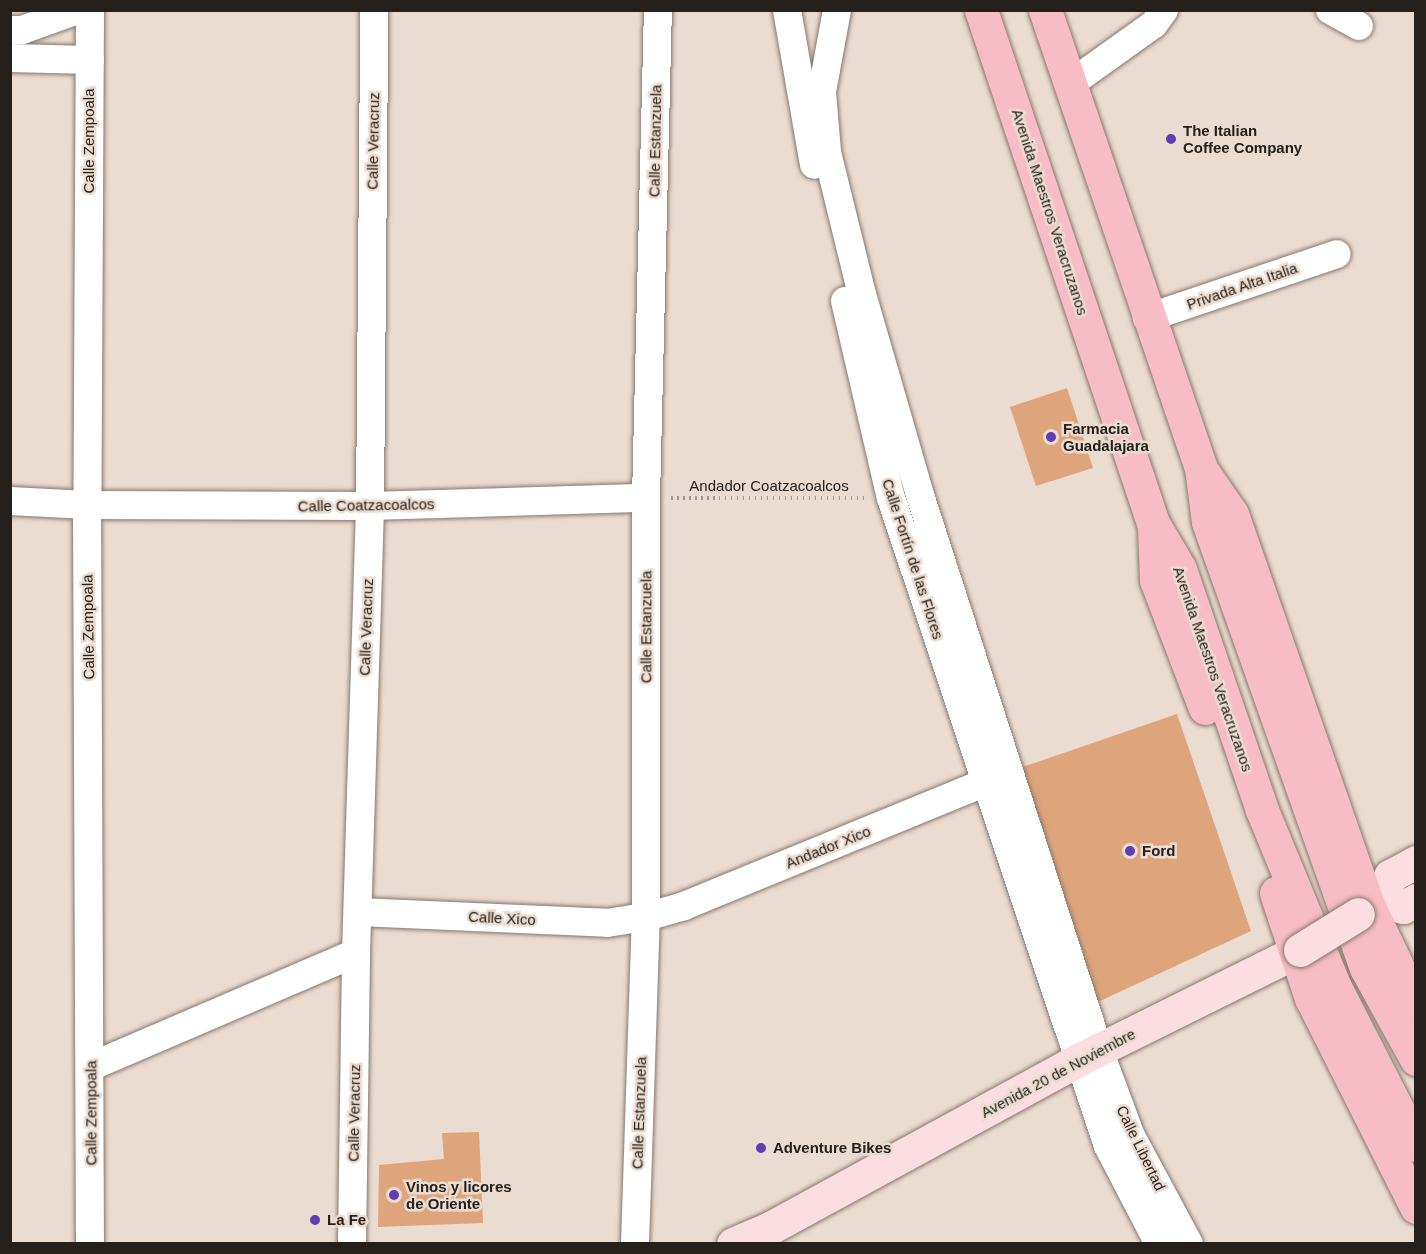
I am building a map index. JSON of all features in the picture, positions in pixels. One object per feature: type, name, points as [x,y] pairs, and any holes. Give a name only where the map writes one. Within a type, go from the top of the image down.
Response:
[{"type":"main road","name":"Avenida Maestros Veracruzanos","points":[[981,10],[1154,524],[1180,569],[1262,810],[1334,985],[1416,1144]]},
{"type":"main road","points":[[1045,10],[1147,318],[1201,468],[1208,522],[1366,968],[1416,1059]]},
{"type":"main road","points":[[1201,468],[1232,514],[1369,907],[1416,1005]]},
{"type":"main road","points":[[1154,524],[1156,580],[1297,952],[1336,1050],[1416,1207]]},
{"type":"main road","points":[[1369,907],[1390,876],[1416,862]]},
{"type":"main road","points":[[1369,907],[1403,907],[1416,900]]},
{"type":"main road","name":"Avenida 20 de Noviembre","points":[[733,1244],[770,1228],[1088,1055],[1297,952],[1369,907]]},
{"type":"street","points":[[10,30],[22,30],[78,10]]},
{"type":"street","name":"Calle Zempoala","points":[[90,10],[87,505],[92,1066],[90,1244]]},
{"type":"street","name":"Calle Veracruz","points":[[352,1244],[356,953],[370,506],[375,10]]},
{"type":"street","name":"Calle Estanzuela","points":[[635,1244],[646,917],[646,498],[658,10]]},
{"type":"street","name":"Calle Fortín de las Flores","points":[[787,10],[803,121],[891,498],[998,777]]},
{"type":"street","name":"Calle Fortín de las Flores","points":[[837,10],[822,92],[828,152],[862,294],[998,777],[1088,1055]]},
{"type":"street","points":[[1070,84],[1154,24],[1164,10]]},
{"type":"street","points":[[1329,10],[1359,26]]},
{"type":"street","points":[[10,58],[90,60]]},
{"type":"street","name":"Privada Alta Italia","points":[[1147,318],[1337,254]]},
{"type":"street","name":"Calle Coatzacoalcos","points":[[10,501],[87,505],[370,506],[646,498]]},
{"type":"street","name":"Andador Xico","points":[[646,917],[684,906],[998,777]]},
{"type":"street","name":"Calle Xico","points":[[358,912],[607,923],[646,917]]},
{"type":"street","points":[[92,1066],[356,953]]},
{"type":"street","name":"Calle Libertad","points":[[1088,1055],[1159,1244]]},
{"type":"street","name":"Calle Libertad","points":[[1119,1140],[1189,1244]]},
{"type":"path","name":"Andador Coatzacoalcos","points":[[646,498],[891,498]]},
{"type":"building","name":"Farmacia Guadalajara","points":[[1067,388],[1093,468],[1036,486],[1010,407]]},
{"type":"building","name":"Ford","points":[[1177,714],[1251,931],[1087,1007],[1011,771]]},
{"type":"building","points":[[479,1132],[483,1223],[378,1227],[379,1165],[444,1159],[442,1133]]},
{"type":"place","name":"The Italian Coffee Company","points":[[1171,139]]},
{"type":"place","name":"Farmacia Guadalajara","points":[[1051,437]]},
{"type":"place","name":"Ford","points":[[1130,851]]},
{"type":"place","name":"Adventure Bikes","points":[[761,1148]]},
{"type":"place","name":"Vinos y licores de Oriente","points":[[394,1195]]},
{"type":"place","name":"La Fe","points":[[315,1220]]}]
